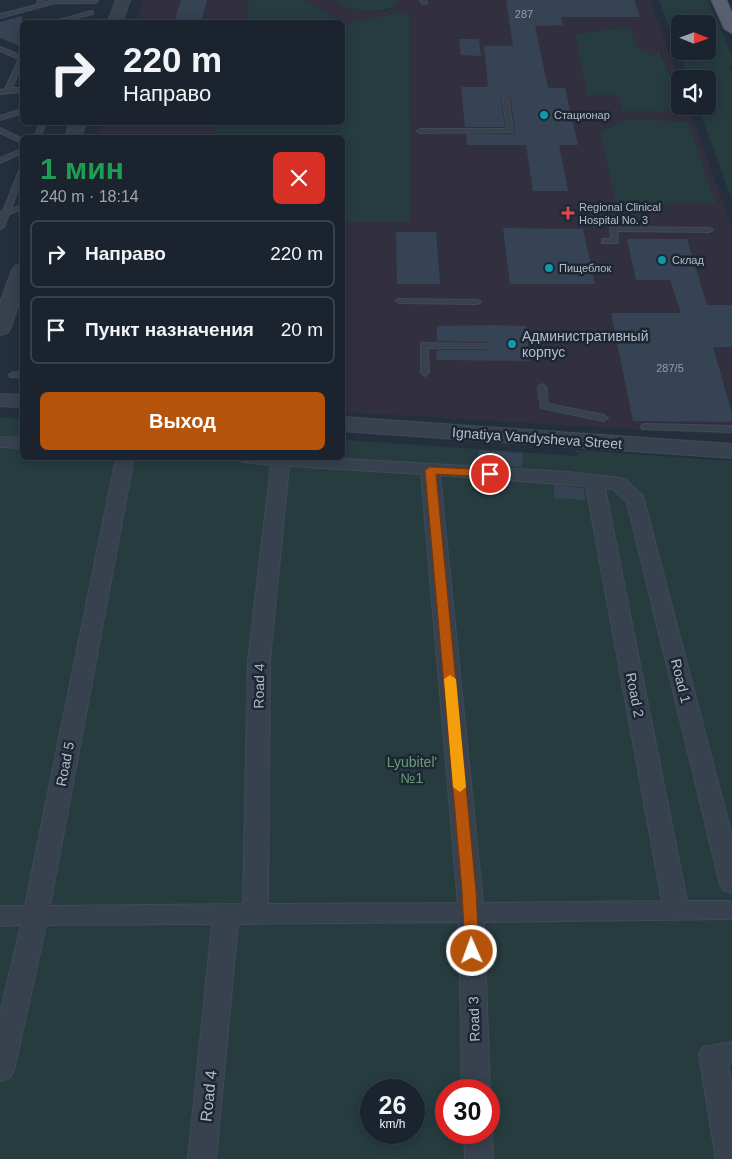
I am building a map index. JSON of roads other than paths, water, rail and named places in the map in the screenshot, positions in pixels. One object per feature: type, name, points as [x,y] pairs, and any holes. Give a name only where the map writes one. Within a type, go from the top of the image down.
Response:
[{"type":"main road","points":[[719,0],[732,29]]},
{"type":"street","points":[[116,20],[123,0]]},
{"type":"street","points":[[0,329],[17,282]]},
{"type":"street","points":[[0,400],[20,402]]},
{"type":"street","name":"Ignatiya Vandysheva Street","points":[[345,424],[732,451]]},
{"type":"street","points":[[0,442],[20,444]]},
{"type":"street","name":"Road 5","points":[[0,1070],[36,915],[125,460]]},
{"type":"street","points":[[281,460],[594,481]]},
{"type":"street","name":"Road 4","points":[[255,913],[259,660],[281,460]]},
{"type":"street","name":"Road 3","points":[[430,470],[471,911],[476,1079]]},
{"type":"street","name":"Road 1","points":[[594,481],[619,484],[636,500],[732,884]]},
{"type":"street","name":"Road 2","points":[[594,481],[676,909]]},
{"type":"street","points":[[0,916],[732,910]]},
{"type":"street","name":"Road 4","points":[[202,1159],[226,913]]},
{"type":"street","points":[[730,1159],[713,1054],[732,1053]]},
{"type":"street","points":[[478,1144],[478,1159]]},
{"type":"lane","points":[[0,16],[40,3],[96,1],[88,20]]},
{"type":"lane","points":[[63,20],[91,13]]},
{"type":"lane","points":[[0,49],[20,57]]},
{"type":"lane","points":[[8,90],[20,63]]},
{"type":"lane","points":[[0,92],[20,90]]},
{"type":"lane","points":[[420,131],[511,131],[506,99]]},
{"type":"lane","points":[[0,118],[20,112]]},
{"type":"lane","points":[[0,130],[20,140]]},
{"type":"lane","points":[[0,161],[20,152]]},
{"type":"lane","points":[[0,227],[2,212],[20,175]]},
{"type":"lane","points":[[2,212],[20,208]]},
{"type":"lane","points":[[605,241],[615,241],[613,229],[709,230]]},
{"type":"lane","points":[[400,301],[477,302]]},
{"type":"lane","points":[[425,373],[424,345],[485,346]]},
{"type":"lane","points":[[542,387],[544,406],[604,418]]},
{"type":"lane","points":[[645,426],[732,429]]},
{"type":"place","name":"Стационар","points":[[544,115]]},
{"type":"place","name":"Regional Clinical Hospital No. 3","points":[[568,213]]},
{"type":"place","name":"Склад","points":[[662,260]]},
{"type":"place","name":"Пищеблок","points":[[549,268]]},
{"type":"place","name":"Административный корпус","points":[[512,344]]},
{"type":"park label","name":"Lyubitel' №1","points":[[412,770]]}]
